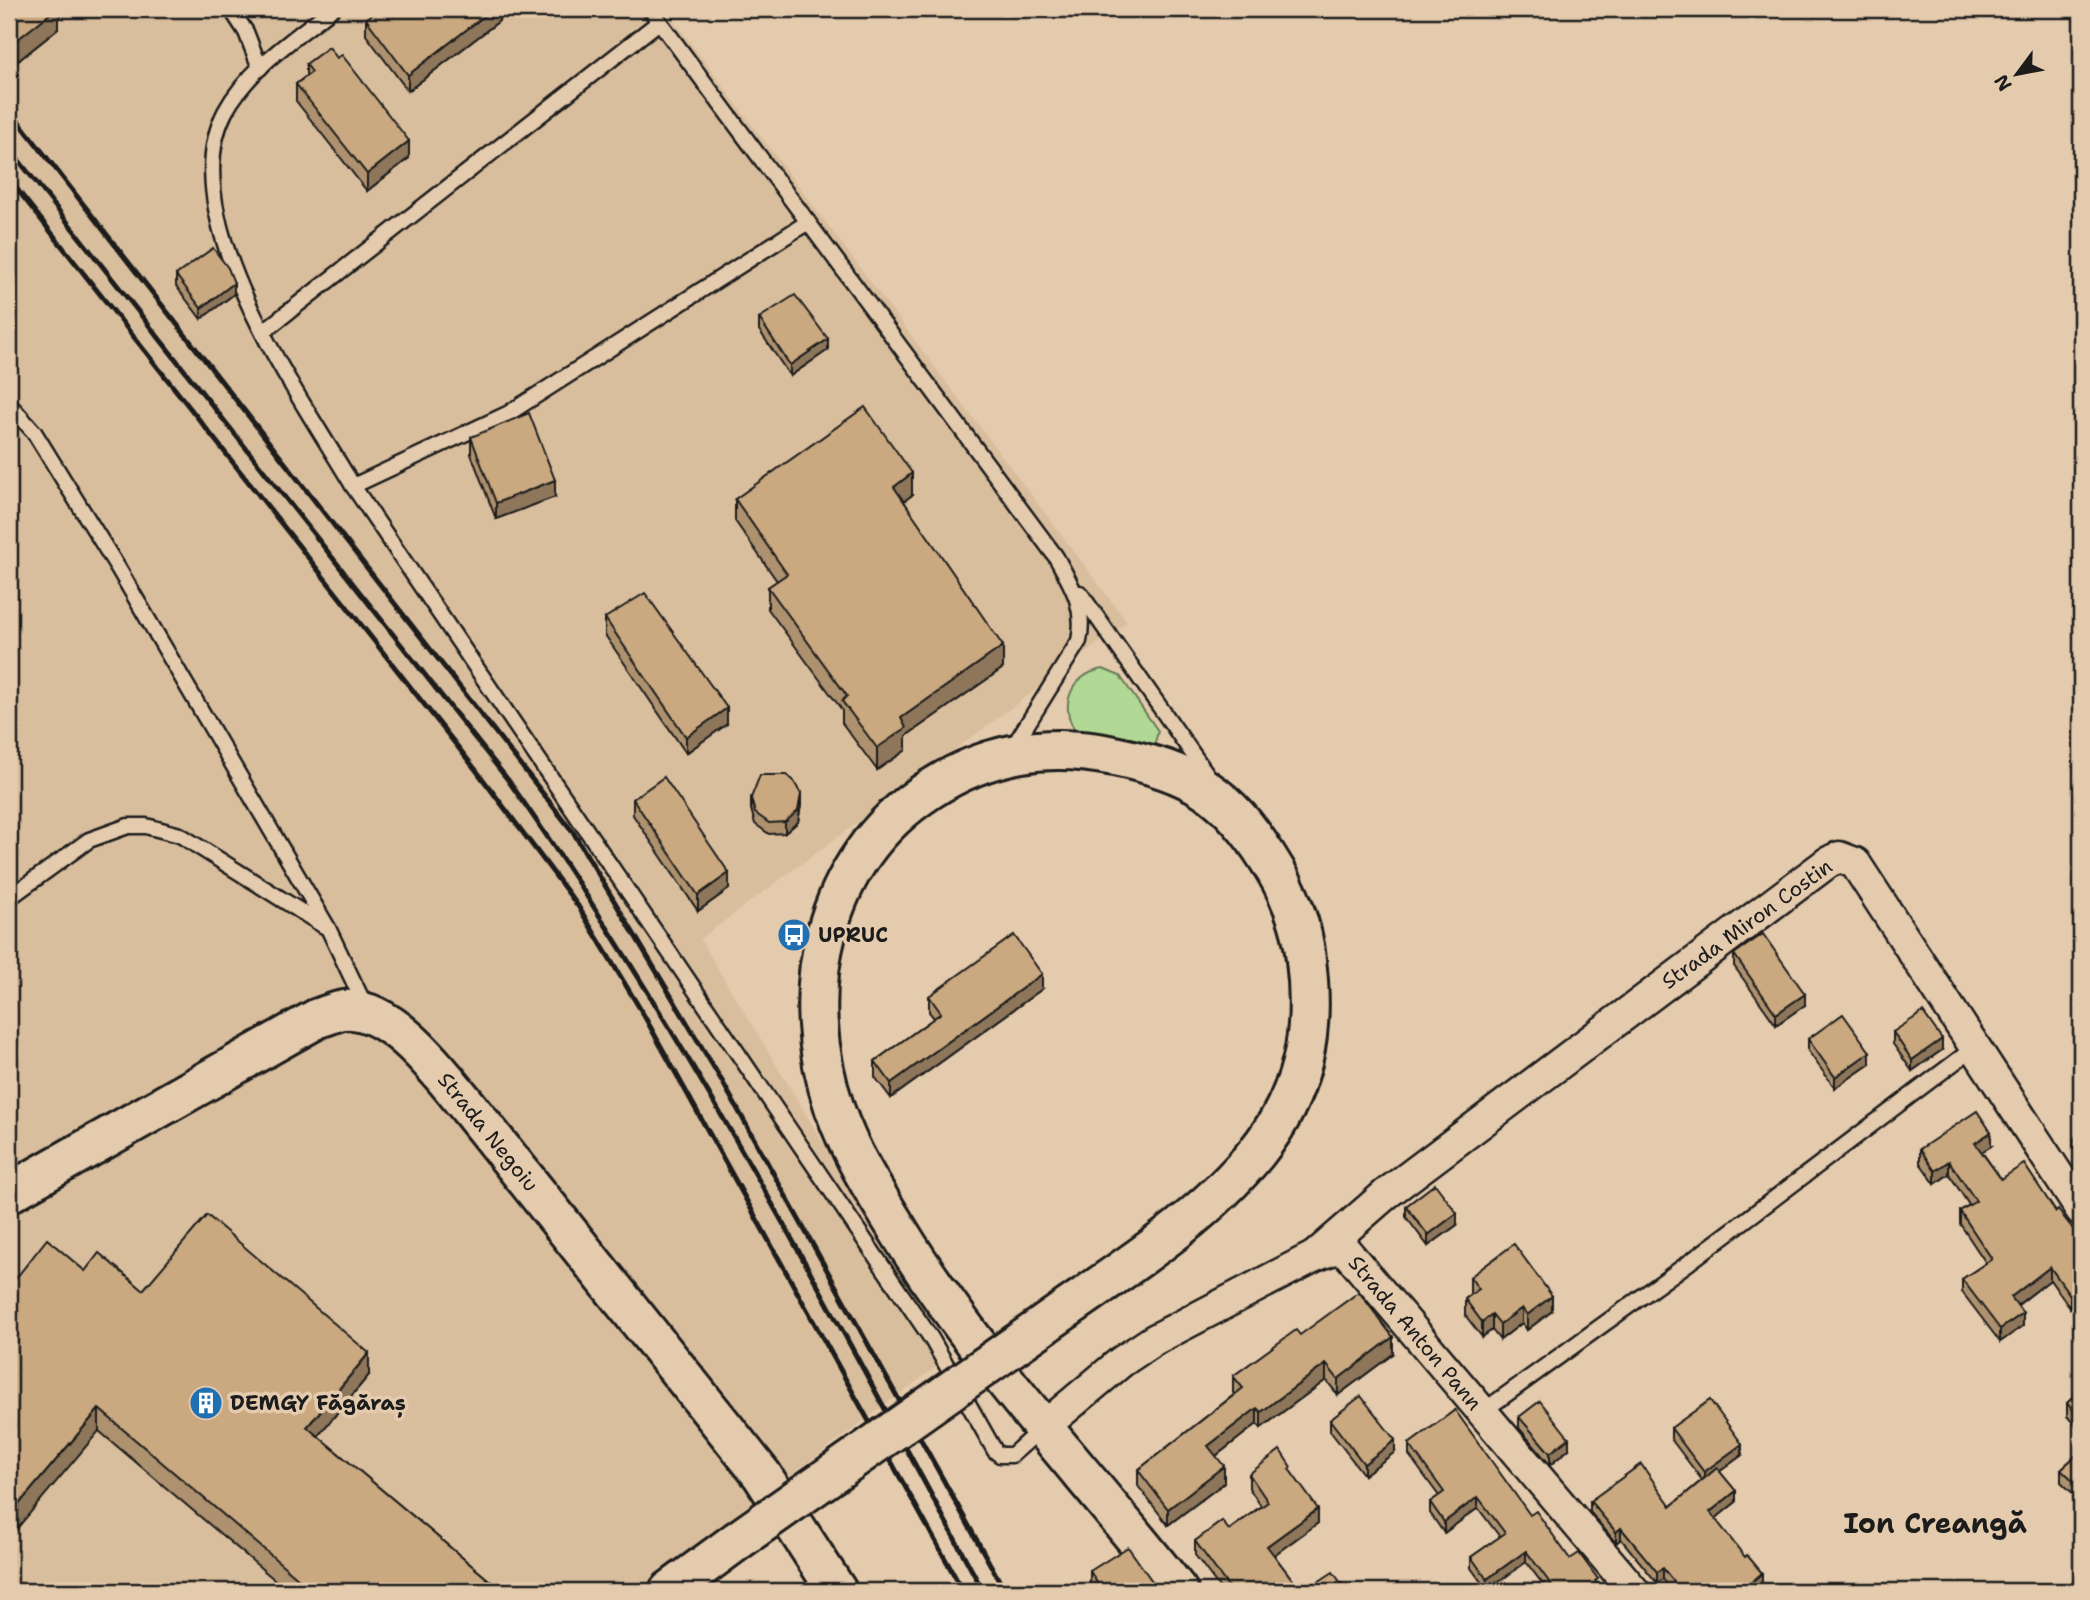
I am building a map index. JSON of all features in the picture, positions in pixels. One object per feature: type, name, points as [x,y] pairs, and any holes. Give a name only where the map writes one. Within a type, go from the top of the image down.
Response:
[{"type":"main road","points":[[669,1591],[737,1541],[1038,1329],[1209,1203],[1260,1148],[1291,1093],[1303,1061],[1310,1030],[1311,1002],[1305,948],[1277,872],[1241,817],[1224,800],[1171,772],[1130,760],[1066,748],[1008,754],[965,769],[927,791],[885,824],[866,848],[845,883],[826,931],[816,1001],[825,1074],[849,1145],[910,1249],[956,1319],[1041,1429],[1134,1535],[1178,1591]]},
{"type":"main road","points":[[9,1193],[318,1018],[345,1010],[369,1014]]},
{"type":"main road","name":"Strada Negoiu","points":[[369,1014],[393,1028],[426,1057],[469,1108],[762,1475],[837,1591]]},
{"type":"street","name":"Strada Miron Costin","points":[[1315,1256],[1386,1194],[1827,863],[1839,858],[1855,863],[2081,1210]]},
{"type":"street","name":"Strada Anton Pann","points":[[1041,1429],[1121,1362],[1154,1340],[1315,1256],[1334,1249],[1346,1251],[1633,1591]]},
{"type":"lane","points":[[231,9],[246,32],[260,68]]},
{"type":"lane","points":[[332,9],[260,68],[226,110],[215,140],[212,165],[215,204],[223,237],[241,287],[353,486],[932,1338],[995,1451],[1000,1455],[1012,1455],[1041,1429]]},
{"type":"lane","points":[[650,9],[1056,557],[1224,800]]},
{"type":"lane","points":[[264,331],[659,22]]},
{"type":"lane","points":[[353,486],[509,413],[808,222]]},
{"type":"lane","points":[[9,404],[34,432],[118,568],[328,928],[369,1014]]},
{"type":"lane","points":[[1008,754],[1079,641],[1083,623],[1081,608],[1056,557]]},
{"type":"lane","points":[[9,898],[89,840],[128,827],[146,826],[180,835],[328,928]]},
{"type":"lane","points":[[1482,1412],[1709,1248],[1975,1047]]},
{"type":"shaded area","points":[[9,9],[665,9],[1127,622],[700,939],[952,1355],[738,1515],[649,1591],[9,1591]]},
{"type":"green space","points":[[1103,669],[1120,676],[1158,731],[1155,743],[1149,746],[1078,734],[1068,714],[1070,694],[1082,678]]},
{"type":"building","points":[[9,9],[56,9],[13,43],[9,37]]},
{"type":"building","points":[[379,9],[493,9],[408,75],[366,19]]},
{"type":"building","points":[[329,47],[337,58],[342,55],[409,141],[367,174],[296,84],[312,72],[306,64]]},
{"type":"building","points":[[213,248],[228,268],[234,283],[201,308],[176,275]]},
{"type":"building","points":[[795,295],[828,339],[790,365],[759,318]]},
{"type":"building","points":[[865,407],[912,473],[894,487],[1003,646],[901,718],[906,728],[877,748],[842,701],[847,696],[768,587],[787,574],[735,499]]},
{"type":"building","points":[[529,413],[555,480],[496,503],[471,437]]},
{"type":"building","points":[[645,593],[727,708],[686,737],[605,618]]},
{"type":"building","points":[[760,775],[786,775],[793,780],[801,794],[798,811],[785,822],[769,823],[755,813],[751,798]]},
{"type":"building","points":[[664,777],[729,873],[698,895],[633,799]]},
{"type":"building","points":[[1763,934],[1805,994],[1776,1014],[1734,954]]},
{"type":"building","points":[[1014,935],[1042,974],[891,1083],[875,1061],[941,1013],[929,996]]},
{"type":"building","points":[[1923,1012],[1942,1039],[1912,1060],[1893,1032]]},
{"type":"building","points":[[1843,1014],[1870,1052],[1835,1077],[1808,1039]]},
{"type":"building","points":[[1977,1111],[1991,1132],[1975,1143],[2001,1179],[2024,1164],[2056,1212],[2058,1210],[2081,1239],[2081,1286],[2070,1295],[2050,1267],[2011,1297],[2023,1313],[2000,1329],[1962,1279],[1992,1259],[1960,1211],[1976,1201],[1949,1161],[1935,1171],[1920,1149]]},
{"type":"building","points":[[2081,1134],[2081,1148],[2074,1138]]},
{"type":"building","points":[[1435,1184],[1457,1213],[1428,1235],[1406,1206]]},
{"type":"building","name":"DEMGY Făgăraș","points":[[207,1215],[369,1353],[307,1427],[502,1591],[313,1591],[99,1409],[9,1516],[9,1287],[47,1239],[85,1271],[99,1253],[143,1290]]},
{"type":"building","points":[[1514,1244],[1552,1296],[1527,1315],[1522,1308],[1500,1324],[1492,1314],[1482,1322],[1465,1299],[1479,1289],[1470,1277]]},
{"type":"building","points":[[1359,1292],[1393,1337],[1338,1379],[1326,1364],[1261,1412],[1257,1408],[1208,1446],[1224,1466],[1168,1509],[1138,1470],[1243,1388],[1233,1376],[1296,1330],[1300,1335]]},
{"type":"building","points":[[2081,1390],[2081,1419],[2067,1403]]},
{"type":"building","points":[[1361,1396],[1395,1440],[1364,1464],[1330,1420]]},
{"type":"building","points":[[1710,1400],[1742,1444],[1704,1472],[1671,1428]]},
{"type":"building","points":[[1540,1401],[1569,1438],[1550,1453],[1519,1417]]},
{"type":"building","points":[[1455,1410],[1530,1515],[1536,1511],[1570,1559],[1579,1553],[1598,1579],[1595,1581],[1603,1591],[1556,1591],[1526,1551],[1487,1579],[1471,1557],[1505,1533],[1478,1497],[1444,1522],[1430,1502],[1444,1492],[1409,1444]]},
{"type":"building","points":[[1280,1450],[1291,1467],[1289,1469],[1318,1509],[1267,1546],[1301,1591],[1227,1591],[1230,1589],[1195,1541],[1222,1521],[1229,1530],[1268,1502],[1249,1474]]},
{"type":"building","points":[[2081,1451],[2081,1488],[2061,1469]]},
{"type":"building","points":[[1641,1464],[1671,1506],[1717,1468],[1736,1491],[1710,1512],[1745,1557],[1747,1555],[1762,1573],[1741,1591],[1681,1591],[1663,1568],[1657,1572],[1621,1528],[1616,1532],[1590,1501]]},
{"type":"building","points":[[1128,1547],[1159,1591],[1102,1591],[1090,1571]]},
{"type":"building","points":[[1333,1572],[1346,1590],[1304,1591]]},
{"type":"railway","points":[[9,109],[573,832],[722,1081],[1005,1591]]},
{"type":"railway","points":[[9,148],[508,780],[574,877],[637,975],[758,1178],[983,1591]]},
{"type":"railway","points":[[9,179],[476,770],[578,906],[642,1012],[963,1591]]},
{"type":"place","name":"UPRUC","points":[[794,935]]},
{"type":"place","name":"DEMGY Făgăraș","points":[[206,1403]]},
{"type":"district","name":"Ion Creangă","points":[[1935,1523]]}]
